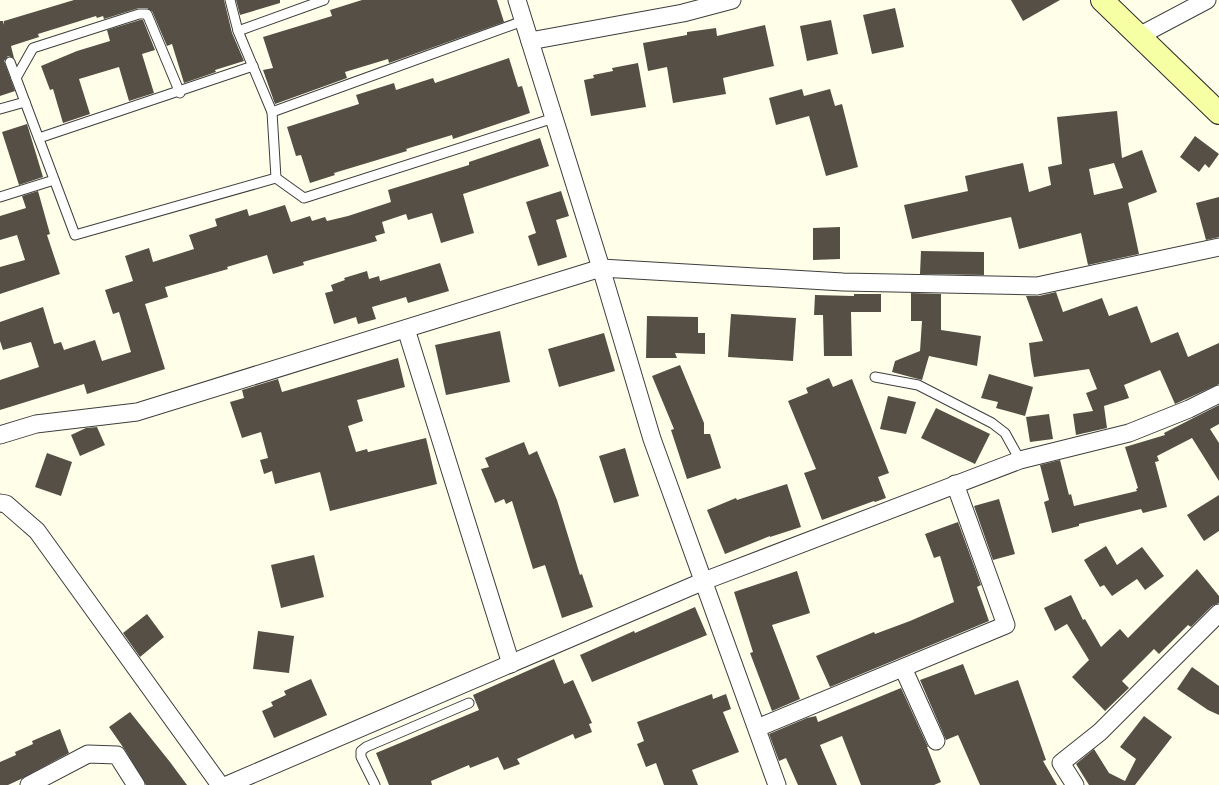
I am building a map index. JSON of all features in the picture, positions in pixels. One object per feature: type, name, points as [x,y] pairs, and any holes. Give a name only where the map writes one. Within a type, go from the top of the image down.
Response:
[{"type":"street","points":[[517,0],[601,268],[652,439],[777,785]]},
{"type":"street","points":[[530,41],[683,13],[732,0]]},
{"type":"street","points":[[1102,0],[1219,113]]},
{"type":"street","points":[[1139,36],[1206,0]]},
{"type":"street","points":[[0,435],[36,424],[137,412],[601,268],[843,282],[1037,286],[1219,247]]},
{"type":"street","points":[[406,329],[511,664]]},
{"type":"street","points":[[227,785],[704,581],[1020,460],[1129,432],[1189,409],[1219,394]]},
{"type":"street","points":[[756,728],[1006,625],[956,484]]},
{"type":"street","points":[[0,503],[6,504],[37,531],[220,785]]},
{"type":"street","points":[[1075,785],[1062,763],[1100,732],[1219,614]]},
{"type":"street","points":[[903,668],[936,741]]},
{"type":"street","points":[[29,785],[88,754],[117,754],[136,785]]},
{"type":"lane","points":[[230,0],[238,31],[272,112],[276,178]]},
{"type":"lane","points":[[238,31],[324,0]]},
{"type":"lane","points":[[16,78],[33,48],[139,14],[147,14],[180,93]]},
{"type":"lane","points":[[272,112],[523,21]]},
{"type":"lane","points":[[10,62],[75,235],[276,178]]},
{"type":"lane","points":[[39,138],[180,93],[253,66]]},
{"type":"lane","points":[[0,109],[25,102]]},
{"type":"lane","points":[[276,178],[304,198],[554,118]]},
{"type":"lane","points":[[0,197],[54,180]]},
{"type":"lane","points":[[874,377],[918,385],[992,423],[1005,433],[1020,460]]},
{"type":"lane","points":[[375,785],[361,757],[361,751],[366,747],[468,703]]},
{"type":"building","points":[[74,0],[224,0],[232,33],[244,61],[215,70],[216,72],[184,83],[172,44],[167,46],[152,11],[147,8],[139,8],[104,19],[103,16],[97,18],[96,16],[38,34],[39,37],[11,46],[14,58],[8,56],[4,61],[15,91],[0,96],[0,21],[3,21],[4,25],[4,21]]},
{"type":"building","points":[[236,0],[280,0],[280,3],[240,15]]},
{"type":"building","points":[[362,0],[497,0],[504,22],[389,63],[388,59],[345,72],[347,78],[275,104],[263,70],[273,68],[263,37],[332,16],[330,10]]},
{"type":"building","points":[[1011,0],[1060,0],[1023,21]]},
{"type":"building","points":[[895,8],[904,47],[872,54],[863,15]]},
{"type":"building","points":[[143,20],[155,50],[142,54],[154,93],[129,101],[119,67],[79,79],[90,114],[63,123],[53,89],[50,90],[41,66],[77,51],[110,41],[107,30]]},
{"type":"building","points":[[831,20],[838,54],[807,61],[800,26]]},
{"type":"building","points":[[765,25],[774,66],[723,78],[726,94],[673,103],[667,67],[648,71],[643,43],[687,35],[687,32],[716,28],[717,36]]},
{"type":"building","points":[[509,58],[518,87],[522,86],[530,113],[453,139],[452,135],[406,149],[407,151],[334,173],[335,175],[310,183],[301,155],[296,156],[287,127],[359,104],[356,95],[394,83],[396,90],[433,78],[435,83]]},
{"type":"building","points":[[638,63],[646,107],[591,116],[584,80],[594,78],[593,75],[613,71],[612,68]]},
{"type":"building","points":[[802,89],[804,96],[830,89],[835,106],[842,104],[858,167],[826,176],[809,116],[776,125],[769,98]]},
{"type":"building","points":[[1117,111],[1122,158],[1142,150],[1157,192],[1128,203],[1139,254],[1088,265],[1081,233],[1019,249],[1011,217],[912,239],[904,205],[968,191],[965,176],[1023,163],[1029,192],[1051,185],[1048,167],[1062,164],[1057,117]],"holes":[[[1114,163],[1123,188],[1094,195],[1089,169]]]},
{"type":"building","points":[[27,124],[43,177],[19,185],[2,132]]},
{"type":"building","points":[[1195,136],[1219,154],[1209,168],[1205,164],[1199,172],[1180,157]]},
{"type":"building","points":[[540,138],[549,166],[463,194],[474,233],[441,243],[432,213],[408,220],[406,214],[382,222],[385,233],[375,236],[377,241],[303,262],[304,265],[273,274],[267,255],[227,267],[228,269],[165,287],[168,297],[145,304],[165,369],[87,394],[84,384],[0,410],[0,380],[39,367],[31,342],[3,350],[0,341],[0,322],[43,307],[54,344],[61,342],[64,350],[95,340],[102,361],[131,352],[119,312],[113,314],[105,290],[133,281],[125,256],[149,248],[153,262],[194,249],[189,235],[217,226],[215,219],[247,209],[249,216],[285,205],[291,222],[310,216],[312,221],[325,217],[327,221],[348,216],[391,202],[388,190],[469,165],[469,162]]},
{"type":"building","points":[[38,191],[50,234],[47,235],[60,274],[0,294],[0,267],[25,260],[17,235],[0,240],[0,216],[26,208],[22,196]]},
{"type":"building","points":[[561,191],[569,216],[556,220],[567,257],[538,266],[528,236],[536,233],[526,202]]},
{"type":"building","points":[[1219,197],[1219,237],[1206,240],[1196,203]]},
{"type":"building","points":[[840,227],[840,259],[813,260],[813,228]]},
{"type":"building","points":[[921,251],[984,252],[984,275],[920,274]]},
{"type":"building","points":[[440,263],[449,291],[408,303],[406,297],[372,307],[376,319],[358,324],[356,317],[334,324],[325,293],[333,291],[331,285],[345,280],[344,278],[367,271],[369,279],[379,276],[380,281]]},
{"type":"building","points":[[1056,292],[1063,312],[1102,298],[1109,316],[1137,306],[1151,343],[1178,332],[1188,357],[1219,343],[1219,384],[1175,404],[1160,370],[1124,385],[1129,398],[1104,406],[1107,428],[1076,435],[1073,414],[1093,411],[1086,393],[1097,389],[1089,369],[1034,377],[1031,360],[1029,343],[1043,341],[1026,296],[1039,296]]},
{"type":"building","points":[[911,293],[941,294],[941,330],[981,336],[977,366],[929,356],[922,380],[892,372],[895,361],[920,351],[922,321],[911,321]]},
{"type":"building","points":[[854,294],[881,294],[881,312],[851,312],[852,356],[824,356],[823,315],[814,315],[815,295],[854,296]]},
{"type":"building","points":[[731,314],[796,318],[793,361],[728,357]]},
{"type":"building","points":[[647,316],[698,317],[698,333],[705,333],[705,354],[675,353],[677,358],[646,358]]},
{"type":"building","points":[[500,331],[510,382],[446,395],[435,345]]},
{"type":"building","points":[[604,333],[615,371],[559,387],[548,349]]},
{"type":"building","points":[[398,358],[405,387],[357,400],[363,421],[348,426],[356,452],[367,449],[368,452],[426,438],[437,484],[330,511],[320,472],[275,484],[272,471],[264,474],[260,460],[268,458],[261,432],[242,438],[230,402],[244,398],[242,390],[278,379],[282,392]]},
{"type":"building","points":[[680,365],[704,423],[704,434],[710,434],[721,468],[687,479],[671,430],[674,429],[652,376]]},
{"type":"building","points":[[989,374],[1033,387],[1025,416],[996,408],[998,402],[981,398]]},
{"type":"building","points":[[829,378],[833,387],[852,379],[889,473],[878,477],[886,498],[822,520],[804,473],[816,469],[788,401],[808,393],[806,388]]},
{"type":"building","points":[[888,396],[916,402],[906,434],[880,429]]},
{"type":"building","points":[[1219,405],[1219,424],[1210,429],[1219,443],[1219,481],[1192,438],[1157,456],[1159,461],[1155,462],[1167,507],[1143,513],[1141,509],[1079,524],[1079,526],[1052,533],[1044,502],[1049,500],[1040,465],[1060,460],[1069,495],[1071,494],[1074,506],[1137,491],[1136,489],[1138,488],[1125,447],[1165,435],[1164,433]]},
{"type":"building","points":[[936,408],[990,434],[975,464],[921,438]]},
{"type":"building","points":[[1049,414],[1053,439],[1030,442],[1026,417]]},
{"type":"building","points":[[97,427],[105,445],[80,456],[71,435],[86,428]]},
{"type":"building","points":[[524,442],[529,455],[537,451],[557,500],[580,575],[582,574],[593,607],[562,618],[545,565],[533,569],[512,501],[506,504],[504,499],[495,503],[481,469],[489,467],[485,458]]},
{"type":"building","points":[[625,448],[639,496],[614,503],[599,456]]},
{"type":"building","points":[[47,453],[72,462],[61,496],[35,487]]},
{"type":"building","points":[[787,484],[801,527],[770,536],[725,554],[707,510],[736,498],[737,500]]},
{"type":"building","points":[[1219,495],[1219,531],[1204,541],[1187,515]]},
{"type":"building","points":[[999,499],[1015,554],[993,560],[974,506]]},
{"type":"building","points":[[958,522],[981,585],[977,587],[989,621],[830,687],[816,656],[874,632],[875,634],[910,621],[954,602],[940,556],[934,558],[925,534]]},
{"type":"building","points":[[1106,546],[1117,565],[1142,547],[1164,576],[1145,590],[1137,579],[1112,596],[1104,585],[1100,587],[1084,560]]},
{"type":"building","points":[[314,555],[324,597],[281,608],[271,565]]},
{"type":"building","points":[[1197,569],[1219,596],[1219,603],[1212,606],[1191,627],[1188,625],[1159,654],[1154,649],[1122,681],[1129,688],[1105,711],[1072,677],[1089,660],[1067,624],[1055,631],[1044,608],[1071,595],[1083,620],[1085,619],[1101,647],[1120,629],[1128,638]]},
{"type":"building","points":[[797,571],[810,613],[772,625],[800,699],[772,711],[750,653],[753,652],[734,592]]},
{"type":"building","points":[[695,607],[707,635],[592,682],[580,655],[634,631],[635,633]]},
{"type":"building","points":[[147,614],[164,637],[140,657],[123,633]]},
{"type":"building","points":[[258,631],[294,636],[289,673],[253,669]]},
{"type":"building","points":[[554,659],[564,684],[573,680],[592,723],[589,724],[592,732],[575,739],[573,734],[517,759],[520,764],[504,770],[498,757],[470,768],[469,765],[431,781],[432,785],[389,785],[376,753],[479,710],[473,695]]},
{"type":"building","points":[[963,664],[975,695],[1018,680],[1046,760],[1043,761],[1057,785],[980,785],[958,735],[946,740],[920,680]]},
{"type":"building","points":[[1192,667],[1219,686],[1219,715],[1208,710],[1177,689]]},
{"type":"building","points":[[311,679],[327,715],[274,738],[262,711],[273,706],[271,702],[286,695],[284,691]]},
{"type":"building","points":[[901,688],[928,747],[941,782],[934,785],[861,785],[842,736],[820,745],[837,785],[798,785],[786,758],[779,761],[769,734],[807,718],[816,716],[818,722]]},
{"type":"building","points":[[712,694],[713,699],[726,694],[731,709],[723,712],[739,752],[692,770],[698,785],[664,785],[656,763],[646,767],[637,744],[644,741],[637,722]]},
{"type":"building","points":[[130,712],[187,785],[146,785],[109,727]]},
{"type":"building","points":[[1144,716],[1172,737],[1135,785],[1089,785],[1076,764],[1094,749],[1109,773],[1125,781],[1136,759],[1120,747]]},
{"type":"building","points":[[60,729],[69,753],[21,779],[8,785],[0,785],[0,762],[16,755],[15,752],[33,744],[32,741]]}]
